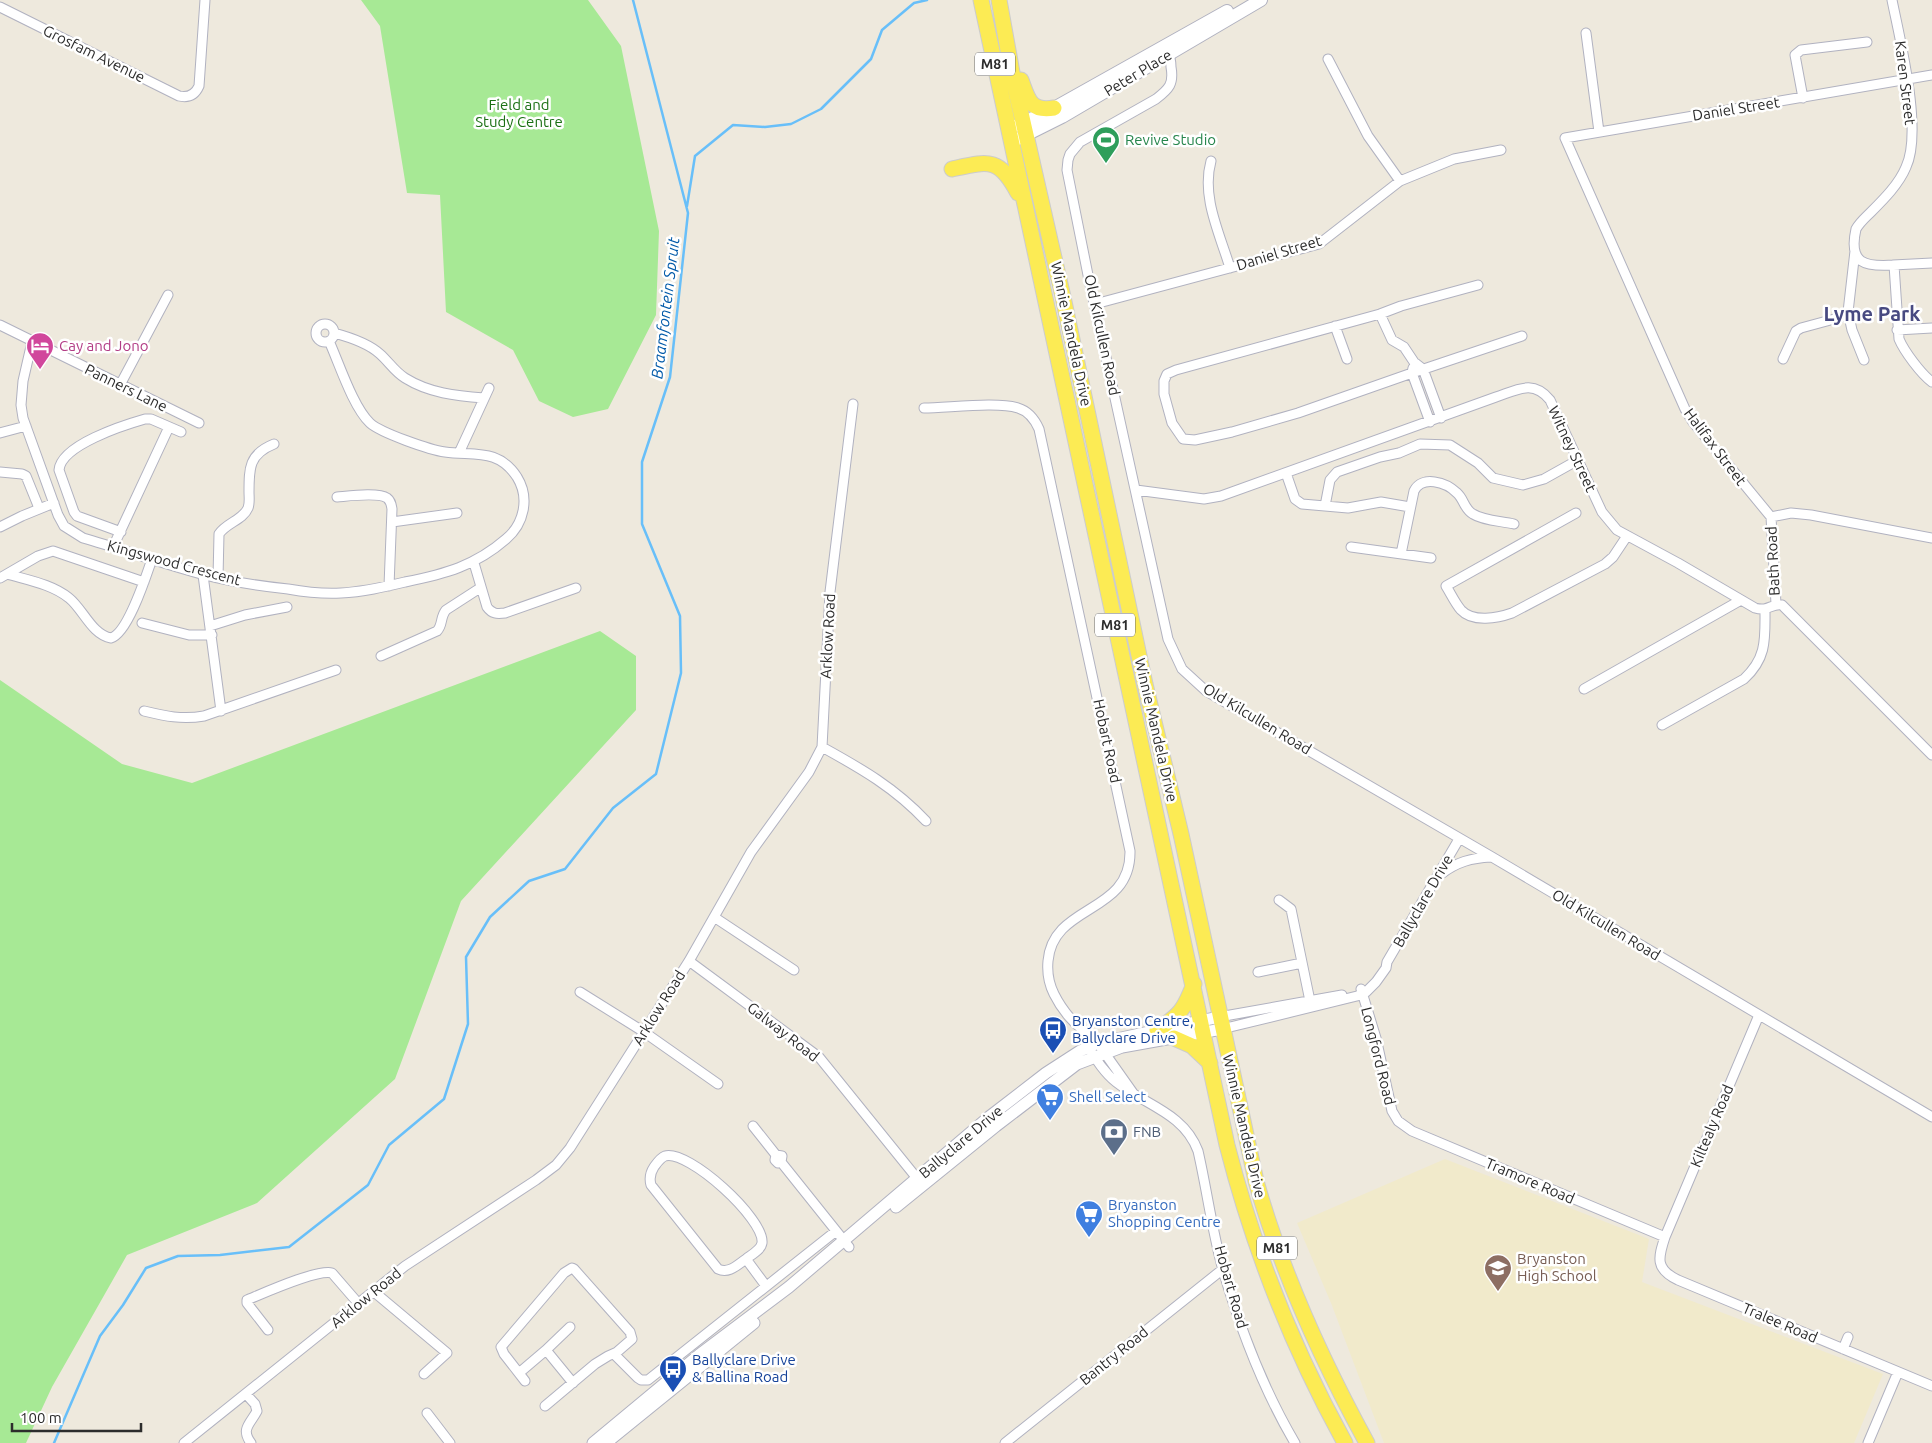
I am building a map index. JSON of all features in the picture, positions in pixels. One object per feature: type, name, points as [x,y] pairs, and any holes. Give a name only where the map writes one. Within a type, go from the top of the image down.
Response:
[{"type":"main road","name":"Peter Place","points":[[1018,132],[1070,113],[1246,0]]},
{"type":"main road","name":"Peter Place","points":[[1018,132],[1054,108],[1167,51],[1261,0]]},
{"type":"main road","name":"Winnie Mandela Drive","points":[[1000,2],[1007,40],[1026,208],[1233,1168],[1257,1245],[1314,1383],[1345,1443]]},
{"type":"main road","name":"Winnie Mandela Drive","points":[[982,4],[1065,306],[1144,684],[1181,834],[1254,1173],[1270,1229],[1295,1295],[1315,1342],[1367,1443]]},
{"type":"main road","points":[[1007,40],[1030,102],[1039,108],[1054,108]]},
{"type":"main road","points":[[952,169],[981,163],[994,165],[1002,169],[1010,178],[1026,208]]},
{"type":"main road","points":[[1157,1030],[1178,1016],[1194,984]]},
{"type":"main road","points":[[1174,1038],[1192,1046],[1210,1063]]},
{"type":"street","name":"Grosfam Avenue","points":[[0,7],[179,96],[190,96],[199,86],[205,0]]},
{"type":"street","name":"Karen Street","points":[[1848,315],[1856,229],[1895,185],[1908,161],[1912,141],[1912,119],[1907,80],[1892,0]]},
{"type":"street","points":[[1586,33],[1599,132]]},
{"type":"street","points":[[1803,98],[1795,55],[1797,52],[1866,42]]},
{"type":"street","name":"Old Kilcullen Road","points":[[1167,51],[1172,80],[1166,91],[1156,99],[1074,147],[1068,160],[1068,177],[1168,639],[1182,669],[1206,691],[1492,857],[1932,1117]]},
{"type":"street","points":[[1328,60],[1368,136],[1400,181]]},
{"type":"street","name":"Daniel Street","points":[[1566,138],[1932,75]]},
{"type":"street","name":"Halifax Street","points":[[1566,138],[1685,409],[1699,430],[1771,517]]},
{"type":"street","name":"Daniel Street","points":[[1095,304],[1319,244],[1400,181],[1454,159],[1501,150]]},
{"type":"street","points":[[1211,162],[1208,173],[1208,192],[1230,268]]},
{"type":"street","points":[[1855,250],[1865,264],[1872,266],[1932,264]]},
{"type":"street","points":[[1894,265],[1898,330],[1901,344],[1924,375],[1932,382]]},
{"type":"street","points":[[1478,285],[1167,374],[1164,381],[1164,394],[1172,423],[1179,436],[1185,440],[1195,440],[1265,424],[1412,372],[1522,336]]},
{"type":"street","points":[[120,385],[168,295]]},
{"type":"street","points":[[1380,314],[1392,340],[1404,347],[1414,362],[1422,369],[1441,418]]},
{"type":"street","points":[[1783,359],[1796,331],[1800,328],[1848,315],[1864,360]]},
{"type":"street","points":[[328,324],[334,333],[333,338],[323,342],[317,337],[316,332],[318,327],[328,324]]},
{"type":"street","name":"Panners Lane","points":[[0,325],[199,424]]},
{"type":"street","points":[[1335,326],[1347,359]]},
{"type":"street","points":[[1898,330],[1932,328]]},
{"type":"street","points":[[334,333],[375,350],[404,378],[418,385],[454,396],[484,398]]},
{"type":"street","name":"Kingswood Crescent","points":[[32,342],[21,392],[21,405],[26,426],[64,526],[83,538],[218,578],[268,587],[327,594],[369,590],[442,574],[474,562],[502,543],[516,529],[524,508],[523,493],[517,477],[509,467],[501,460],[481,454],[432,449],[374,426],[362,412],[353,396],[329,341]]},
{"type":"street","points":[[1414,362],[1412,372],[1430,422]]},
{"type":"street","name":"Witney Street","points":[[1136,490],[1204,499],[1211,498],[1520,389],[1531,387],[1537,389],[1550,400],[1602,512],[1610,524],[1627,536],[1755,608],[1765,610]]},
{"type":"street","points":[[459,453],[489,388]]},
{"type":"street","name":"Arklow Road","points":[[184,1443],[314,1341],[405,1266],[556,1165],[570,1148],[689,961],[751,852],[809,772],[822,747],[830,592],[853,404]]},
{"type":"street","name":"Hobart Road","points":[[924,408],[1001,406],[1018,408],[1028,413],[1037,424],[1130,851],[1129,865],[1120,887],[1107,899],[1069,922],[1058,933],[1050,949],[1047,972],[1051,988],[1058,1003],[1083,1031],[1083,1039],[1096,1050],[1133,1092],[1172,1117],[1193,1139],[1198,1151],[1223,1269],[1261,1380],[1294,1443]]},
{"type":"street","points":[[121,532],[81,518],[74,512],[59,470],[59,465],[80,446],[93,438],[137,421],[151,419],[181,432]]},
{"type":"street","points":[[0,433],[26,426]]},
{"type":"street","points":[[113,547],[168,426]]},
{"type":"street","points":[[218,578],[219,534],[247,509],[249,502],[249,472],[254,457],[262,449],[274,444]]},
{"type":"street","points":[[1325,506],[1330,480],[1337,472],[1380,457],[1399,453],[1420,444],[1450,445],[1478,463],[1493,478],[1502,482],[1523,485],[1544,479],[1578,460]]},
{"type":"street","points":[[0,472],[26,476],[39,508]]},
{"type":"street","points":[[1286,473],[1295,499],[1298,502],[1348,508],[1381,502],[1410,507]]},
{"type":"street","points":[[1401,554],[1416,486],[1424,482],[1436,482],[1450,487],[1459,494],[1466,508],[1472,514],[1514,524]]},
{"type":"street","points":[[337,497],[376,495],[385,496],[390,501],[392,522],[389,586]]},
{"type":"street","points":[[0,528],[39,508],[54,503]]},
{"type":"street","points":[[392,522],[457,513]]},
{"type":"street","points":[[1576,513],[1446,586],[1460,610],[1471,617],[1486,618],[1502,616],[1524,608],[1605,564],[1613,557],[1627,536]]},
{"type":"street","points":[[1771,517],[1791,514],[1812,515],[1932,538]]},
{"type":"street","name":"Bath Road","points":[[1771,517],[1776,604]]},
{"type":"street","points":[[1350,547],[1431,558]]},
{"type":"street","points":[[3,576],[38,556],[53,551],[144,582]]},
{"type":"street","points":[[3,576],[52,588],[68,597],[101,634],[111,638],[122,632],[144,582],[152,558]]},
{"type":"street","points":[[474,562],[486,607],[490,612],[496,614],[505,613],[576,588]]},
{"type":"street","points":[[204,574],[221,711]]},
{"type":"street","points":[[381,656],[436,631],[446,610],[480,588]]},
{"type":"street","points":[[1584,690],[1741,600]]},
{"type":"street","points":[[1662,725],[1744,679],[1755,669],[1764,648],[1765,610],[1776,604],[1786,608],[1932,755]]},
{"type":"street","points":[[142,623],[189,635],[211,631],[245,615],[286,607]]},
{"type":"street","points":[[144,711],[186,719],[221,711],[336,670]]},
{"type":"street","points":[[822,747],[867,772],[908,802],[926,821]]},
{"type":"street","name":"Ballyclare Drive","points":[[606,1443],[847,1244],[1046,1073],[1096,1050],[1157,1030],[1203,1026],[1328,1004],[1361,991],[1387,962],[1438,878],[1459,839]]},
{"type":"street","points":[[1438,878],[1462,861],[1492,857]]},
{"type":"street","points":[[1279,900],[1291,909],[1310,1001]]},
{"type":"street","points":[[714,916],[794,970]]},
{"type":"street","name":"Galway Road","points":[[689,961],[819,1058],[920,1181]]},
{"type":"street","points":[[1258,972],[1302,963]]},
{"type":"street","name":"Ballyclare Drive","points":[[1221,1023],[1310,1001],[1361,991]]},
{"type":"street","name":"Longford Road","points":[[1361,991],[1376,1038],[1390,1104],[1398,1122]]},
{"type":"street","points":[[580,992],[644,1032],[718,1084]]},
{"type":"street","name":"Kiltealy Road","points":[[1665,1237],[1759,1015]]},
{"type":"street","name":"Ballyclare Drive","points":[[1096,1050],[1174,1038],[1203,1026]]},
{"type":"street","name":"Tramore Road","points":[[1398,1122],[1412,1132],[1665,1237]]},
{"type":"street","points":[[753,1126],[847,1244]]},
{"type":"street","points":[[671,1156],[696,1167],[727,1191],[741,1206],[758,1228],[762,1241],[761,1246],[746,1259],[725,1272],[718,1270],[651,1185],[650,1175],[652,1169],[661,1159],[671,1156]]},
{"type":"street","points":[[614,1354],[638,1378],[648,1380],[836,1231]]},
{"type":"street","name":"Tralee Road","points":[[1665,1237],[1659,1262],[1662,1269],[1669,1276],[1932,1386]]},
{"type":"street","name":"Ballyclare Drive","points":[[593,1443],[699,1356],[847,1244]]},
{"type":"street","points":[[746,1259],[766,1286]]},
{"type":"street","points":[[545,1406],[601,1359],[614,1354],[631,1340],[632,1334],[572,1268],[564,1273],[501,1347],[522,1377],[570,1327]]},
{"type":"street","name":"Bantry Road","points":[[1005,1443],[1223,1269]]},
{"type":"street","points":[[268,1330],[247,1304],[247,1300],[313,1275],[327,1272],[332,1273],[358,1303]]},
{"type":"street","points":[[373,1291],[447,1353],[424,1374]]},
{"type":"street","points":[[1842,1349],[1848,1337]]},
{"type":"street","points":[[546,1350],[573,1383]]},
{"type":"street","points":[[1868,1443],[1898,1372]]},
{"type":"street","points":[[246,1394],[255,1404],[257,1411],[246,1429],[246,1438],[250,1443]]},
{"type":"street","points":[[427,1413],[450,1443]]},
{"type":"shaded area","name":"Bryanston High School","points":[[1445,1159],[1649,1239],[1642,1282],[1883,1374],[1854,1443],[1384,1443],[1331,1303],[1297,1223]]},
{"type":"green space","name":"Field and Study Centre","points":[[361,0],[588,0],[621,46],[659,231],[656,315],[608,409],[573,417],[539,401],[513,350],[446,312],[440,195],[407,193],[380,26]]},
{"type":"green space","points":[[600,631],[636,656],[636,710],[461,901],[395,1079],[257,1203],[127,1255],[52,1387],[26,1443],[0,1443],[0,680],[122,764],[192,783]]},
{"type":"waterway","name":"Braamfontein Spruit","points":[[54,1443],[100,1336],[123,1305],[146,1268],[178,1256],[220,1255],[289,1247],[368,1185],[389,1145],[444,1099],[468,1024],[466,957],[490,917],[529,881],[565,869],[613,808],[656,774],[681,673],[680,616],[642,524],[642,462],[670,377],[688,213],[633,0]]},
{"type":"waterway","points":[[687,206],[695,156],[733,125],[765,127],[791,124],[821,109],[871,59],[882,30],[914,3],[927,0]]},
{"type":"place","name":"Revive Studio","points":[[1106,164]]},
{"type":"place","name":"Cay and Jono","points":[[40,370]]},
{"type":"place","name":"Bryanston Centre, Ballyclare Drive","points":[[1053,1054]]},
{"type":"place","name":"Shell Select","points":[[1050,1121]]},
{"type":"place","name":"FNB","points":[[1114,1156]]},
{"type":"place","name":"Bryanston Shopping Centre","points":[[1089,1238]]},
{"type":"place","name":"Bryanston High School","points":[[1498,1292]]},
{"type":"place","name":"Ballyclare Drive & Ballina Road","points":[[673,1393]]},
{"type":"district","name":"Lyme Park","points":[[1872,314]]}]
